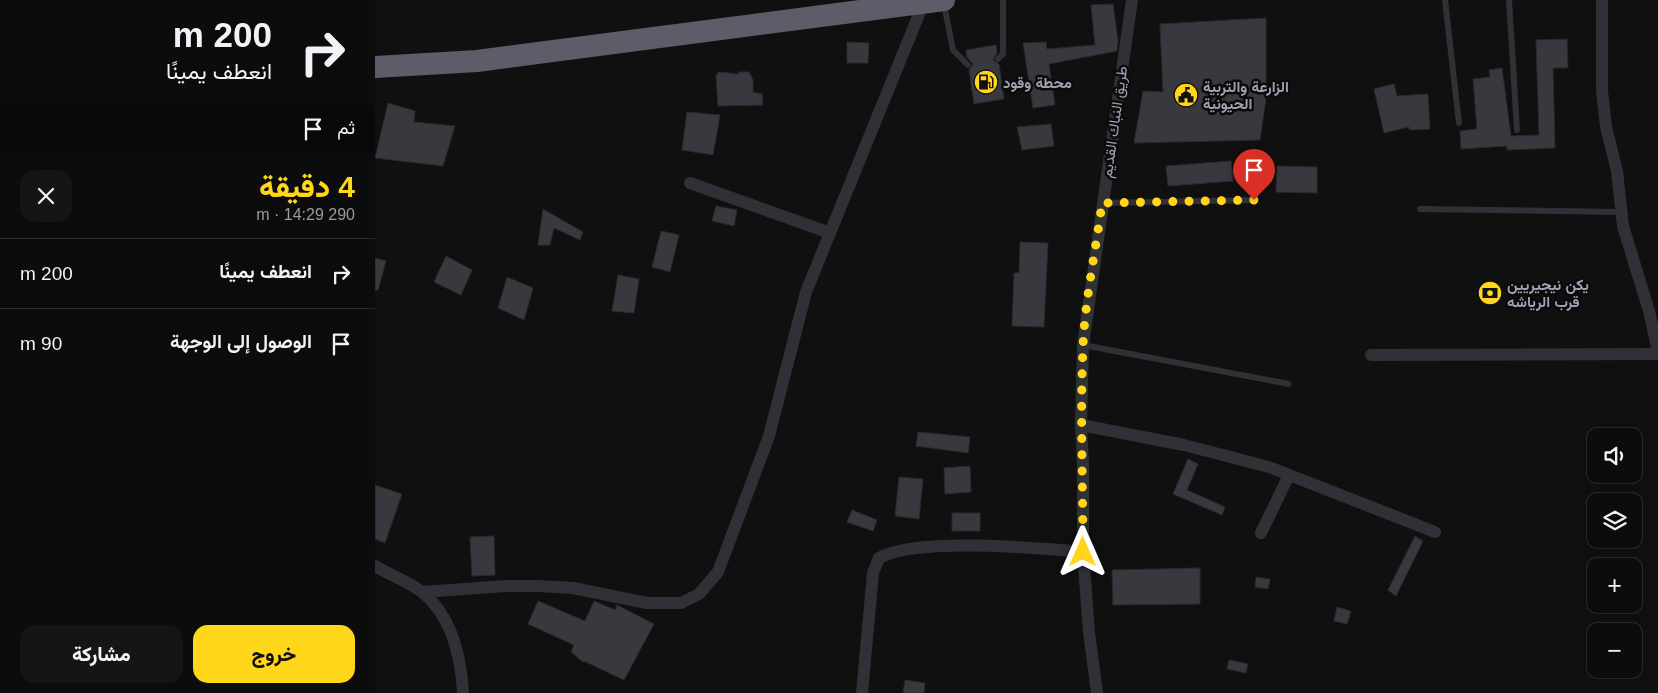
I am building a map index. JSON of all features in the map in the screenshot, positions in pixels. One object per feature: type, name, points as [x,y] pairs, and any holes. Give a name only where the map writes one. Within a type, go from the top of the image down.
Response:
[{"type":"highway","points":[[375,67],[477,61],[937,1]]},
{"type":"street","name":"طريق النباك القديم","points":[[1097,693],[1089,632],[1083,552],[1081,425],[1083,345],[1132,0]]},
{"type":"street","points":[[1371,355],[1658,353],[1620,212],[1617,170],[1606,127],[1602,90],[1602,0]]},
{"type":"street","points":[[423,592],[506,586],[573,588],[647,604],[681,603],[699,594],[718,572],[769,436],[806,292],[830,233],[937,1]]},
{"type":"street","points":[[690,183],[830,233]]},
{"type":"street","points":[[1081,425],[1184,445],[1269,467],[1435,532]]},
{"type":"street","points":[[1261,533],[1289,475]]},
{"type":"street","points":[[862,693],[873,573],[879,558],[897,550],[936,546],[1083,552]]},
{"type":"street","points":[[375,566],[423,592],[442,614],[458,652],[463,693]]},
{"type":"lane","points":[[998,59],[1003,54],[1003,0]]},
{"type":"lane","points":[[1445,0],[1459,123]]},
{"type":"lane","points":[[1509,0],[1517,130]]},
{"type":"lane","points":[[937,1],[953,50],[968,65]]},
{"type":"lane","points":[[1102,203],[1254,200]]},
{"type":"lane","points":[[1420,209],[1620,212]]},
{"type":"lane","points":[[1083,345],[1289,384]]},
{"type":"building","points":[[1113,4],[1118,41],[1117,51],[1049,64],[1055,105],[1033,108],[1023,43],[1046,42],[1047,49],[1095,45],[1091,5]]},
{"type":"building","points":[[1266,18],[1266,98],[1260,140],[1134,143],[1143,91],[1163,92],[1160,24]]},
{"type":"building","points":[[1567,39],[1568,68],[1553,68],[1555,148],[1507,150],[1507,146],[1461,149],[1460,131],[1477,129],[1473,79],[1490,77],[1489,70],[1502,68],[1511,136],[1539,135],[1536,40]]},
{"type":"building","points":[[847,42],[869,43],[868,63],[847,63]]},
{"type":"building","name":"محطة وقود","points":[[996,45],[997,53],[993,60],[999,64],[1004,99],[974,104],[969,70],[973,64],[967,57],[966,50]]},
{"type":"building","points":[[719,72],[738,74],[739,72],[749,72],[753,80],[753,92],[762,94],[763,105],[718,106],[716,76]]},
{"type":"building","points":[[1394,84],[1397,96],[1428,94],[1430,129],[1409,130],[1409,127],[1384,133],[1374,89]]},
{"type":"building","points":[[388,103],[415,111],[414,122],[455,126],[443,166],[375,158]]},
{"type":"building","points":[[687,112],[720,115],[713,155],[682,150]]},
{"type":"building","points":[[1051,124],[1054,146],[1022,150],[1017,127]]},
{"type":"building","points":[[1231,161],[1233,181],[1168,186],[1166,166]]},
{"type":"building","points":[[1277,166],[1317,167],[1317,193],[1276,192]]},
{"type":"building","points":[[716,206],[737,210],[734,226],[712,221]]},
{"type":"building","points":[[543,209],[583,232],[580,240],[554,228],[550,245],[538,245]]},
{"type":"building","points":[[661,231],[679,235],[670,272],[652,267]]},
{"type":"building","points":[[1020,242],[1048,243],[1044,327],[1012,326],[1014,273],[1019,273]]},
{"type":"building","points":[[446,256],[472,270],[461,295],[434,282]]},
{"type":"building","points":[[375,258],[386,261],[378,290],[375,290]]},
{"type":"building","points":[[618,275],[639,279],[634,313],[612,311]]},
{"type":"building","points":[[507,277],[533,288],[524,320],[498,308]]},
{"type":"building","points":[[918,432],[970,437],[968,453],[916,446]]},
{"type":"building","points":[[1188,459],[1198,464],[1187,490],[1225,507],[1222,515],[1173,494]]},
{"type":"building","points":[[970,466],[971,492],[945,494],[944,468]]},
{"type":"building","points":[[899,477],[923,479],[919,519],[895,516]]},
{"type":"building","points":[[375,485],[402,494],[385,543],[375,539]]},
{"type":"building","points":[[852,510],[877,520],[873,531],[847,522]]},
{"type":"building","points":[[952,513],[980,513],[980,531],[952,531]]},
{"type":"building","points":[[494,536],[495,575],[472,576],[470,537]]},
{"type":"building","points":[[1415,536],[1423,541],[1396,596],[1388,590]]},
{"type":"building","points":[[1200,568],[1200,604],[1113,605],[1112,570]]},
{"type":"building","points":[[1256,577],[1270,579],[1268,589],[1255,587]]},
{"type":"building","points":[[538,601],[585,621],[594,601],[615,610],[617,605],[654,624],[624,680],[583,662],[571,652],[574,645],[528,624]]},
{"type":"building","points":[[1337,607],[1351,611],[1347,624],[1334,621]]},
{"type":"building","points":[[1229,660],[1248,664],[1246,673],[1227,669]]},
{"type":"building","points":[[905,680],[925,683],[924,693],[903,693]]},
{"type":"place","name":"محطة وقود","points":[[986,82]]},
{"type":"place","name":"الزارعة والتربية الحيونية","points":[[1186,95]]},
{"type":"place","name":"يكن نيجيريين قرب الرياشه","points":[[1490,293]]},
{"type":"route","points":[[1083,552],[1081,425],[1083,345],[1102,203],[1254,200]]}]
